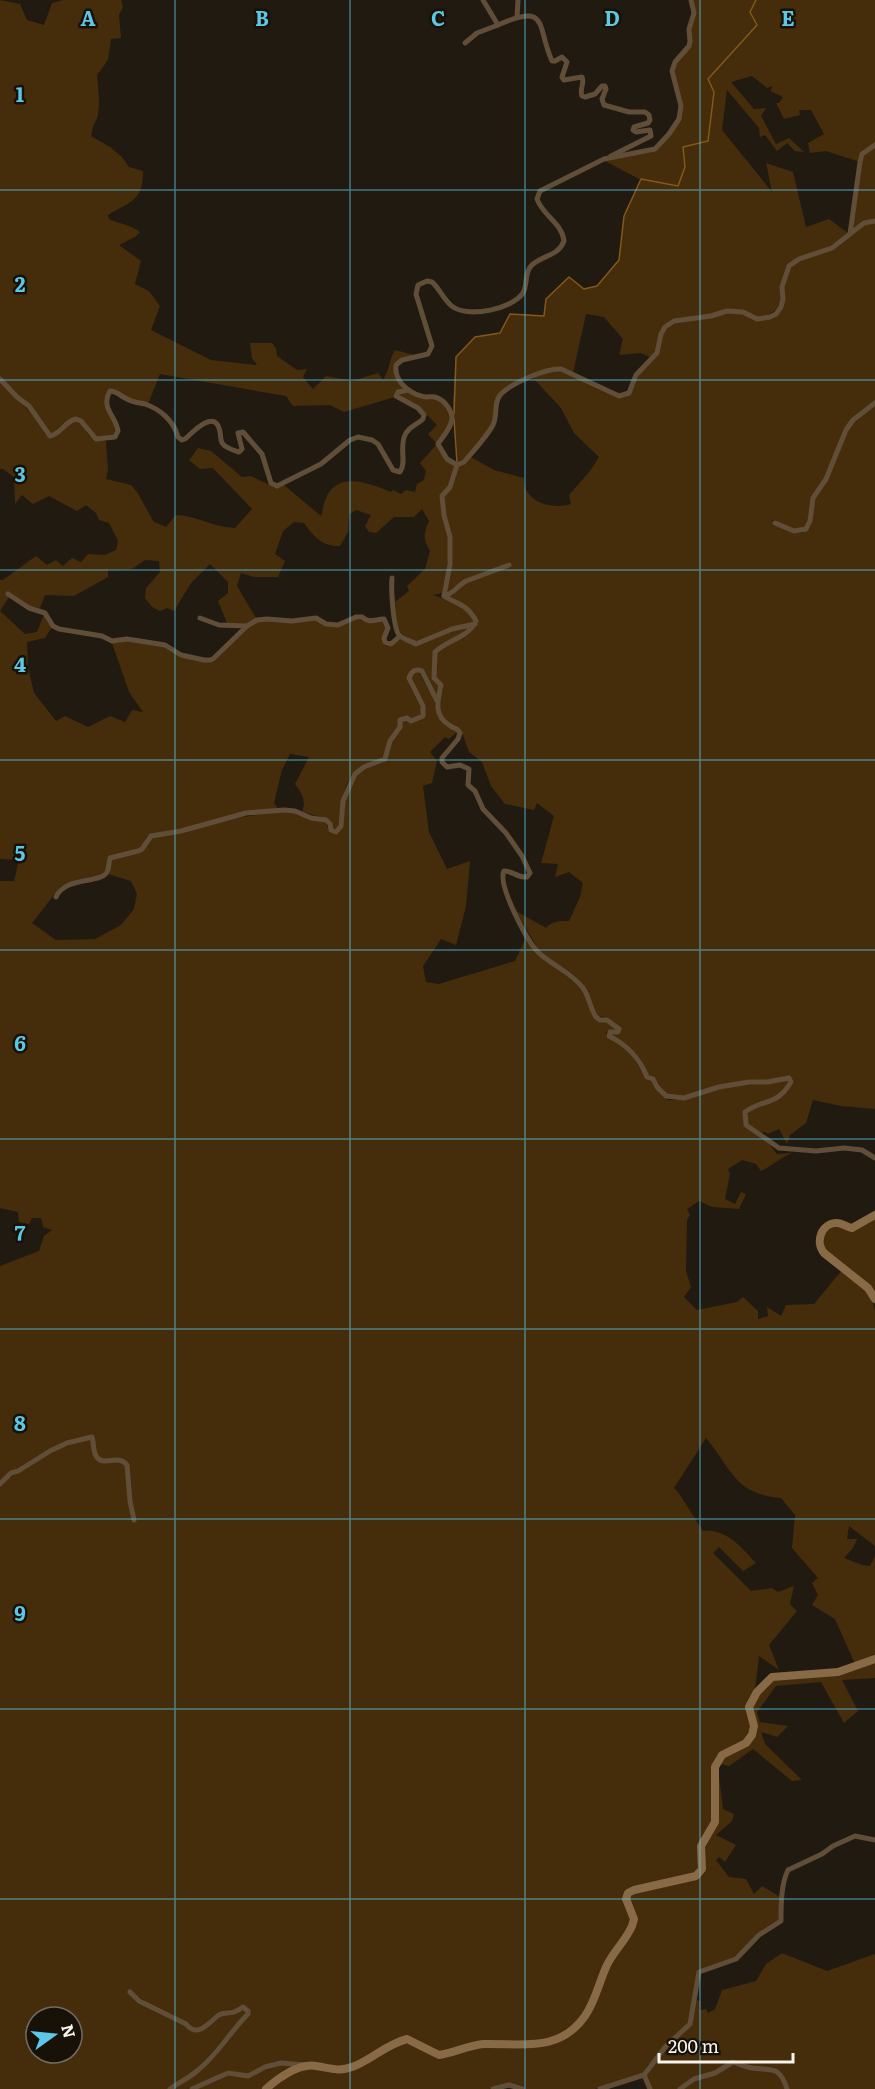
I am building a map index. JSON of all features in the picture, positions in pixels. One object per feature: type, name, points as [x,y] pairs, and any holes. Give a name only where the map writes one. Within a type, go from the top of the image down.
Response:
[{"type":"street","points":[[483,0],[498,25]]},
{"type":"street","points":[[517,17],[518,0]]},
{"type":"street","points":[[604,159],[655,149],[669,134],[679,118],[681,106],[672,71],[675,62],[689,46],[689,29],[694,13],[691,0]]},
{"type":"street","points":[[457,465],[447,459],[438,444],[452,422],[447,405],[434,396],[423,397],[409,390],[398,380],[395,372],[396,365],[402,360],[428,354],[432,346],[416,294],[418,285],[428,281],[432,282],[450,305],[461,310],[489,310],[511,303],[523,293],[529,268],[556,252],[564,241],[559,226],[540,208],[538,194],[543,189],[651,136],[650,130],[636,132],[633,130],[634,127],[648,123],[650,120],[649,115],[645,112],[629,112],[604,105],[602,99],[605,86],[602,86],[595,94],[582,96],[580,92],[582,77],[567,81],[562,77],[567,66],[566,58],[562,57],[552,61],[544,40],[543,27],[533,17],[517,17],[477,33],[465,43]]},
{"type":"street","points":[[850,234],[862,154],[875,145]]},
{"type":"street","points":[[444,596],[450,564],[450,537],[442,496],[450,487],[457,465],[464,462],[493,425],[500,395],[542,371],[561,369],[619,396],[624,395],[628,393],[636,375],[657,353],[665,327],[675,321],[711,316],[727,310],[743,312],[757,319],[776,314],[781,307],[782,287],[789,266],[799,259],[832,248],[856,227],[875,221]]},
{"type":"street","points":[[0,379],[17,398],[29,406],[50,436],[55,435],[70,420],[76,419],[96,439],[115,437],[118,431],[117,425],[106,407],[106,397],[110,391],[115,391],[128,400],[158,410],[167,418],[182,440],[206,422],[212,421],[217,423],[221,442],[228,448],[239,452],[242,444],[238,433],[243,432],[262,454],[271,483],[277,486],[321,464],[350,440],[358,437],[378,444],[393,470],[400,472],[404,465],[401,451],[405,433],[423,419],[424,414],[418,408],[396,396],[398,392],[409,390]]},
{"type":"street","points":[[775,522],[794,531],[806,529],[810,521],[813,498],[826,479],[846,430],[853,420],[875,403]]},
{"type":"street","points":[[444,596],[452,594],[459,585],[466,581],[509,565]]},
{"type":"street","points":[[392,578],[391,590],[400,636],[416,644],[452,629],[476,624]]},
{"type":"street","points":[[8,594],[29,608],[45,613],[53,626],[58,629],[102,636],[112,641],[127,639],[165,645],[181,655],[204,660],[214,658],[247,626],[257,620],[292,621],[316,618],[326,624],[338,625],[356,617],[362,617],[371,622],[384,619],[388,628],[384,638],[388,644],[400,636]]},
{"type":"street","points":[[444,596],[457,601],[468,610],[476,624]]},
{"type":"street","points":[[200,618],[219,625],[247,626]]},
{"type":"street","points":[[437,701],[441,686],[434,678],[435,652],[442,644],[469,633],[476,624]]},
{"type":"street","points":[[56,897],[58,891],[66,885],[89,878],[103,877],[107,873],[110,858],[142,849],[151,836],[181,831],[246,813],[295,811],[311,818],[326,820],[336,832],[341,826],[343,801],[355,774],[364,767],[385,759],[390,741],[400,727],[400,720],[407,718],[411,721],[423,716],[423,706],[409,678],[412,672],[422,671],[437,701],[439,716],[460,733],[458,739],[442,758],[442,762],[447,767],[460,765],[469,769],[468,785],[475,791],[483,809],[506,833],[528,866],[530,873],[527,877],[519,877],[508,871],[502,873],[505,891],[527,936],[537,950],[583,988],[596,1017],[600,1020],[607,1020],[619,1029],[618,1032],[610,1032],[609,1036],[631,1050],[647,1077],[653,1078],[657,1087],[666,1096],[684,1098],[729,1085],[789,1078],[791,1082],[784,1094],[745,1112],[746,1125],[779,1148],[816,1151],[844,1148],[862,1150],[875,1158]]},
{"type":"street","points":[[875,1215],[852,1228],[834,1223],[822,1231],[819,1241],[821,1251],[868,1288],[875,1299]]},
{"type":"street","points":[[0,1484],[11,1473],[18,1472],[50,1451],[67,1443],[92,1437],[96,1457],[104,1461],[118,1459],[127,1465],[134,1520]]},
{"type":"street","points":[[192,2089],[228,2073],[248,2076],[265,2067],[281,2063],[329,2070],[352,2067],[406,2039],[439,2055],[482,2044],[531,2045],[556,2039],[570,2032],[584,2018],[593,2004],[606,1967],[632,1926],[634,1919],[626,1899],[628,1893],[696,1876],[702,1869],[701,1846],[715,1822],[715,1767],[722,1755],[746,1743],[752,1735],[754,1726],[749,1707],[757,1692],[772,1677],[838,1672],[875,1659]]},
{"type":"street","points":[[600,2089],[644,2074],[666,2046],[691,2022],[699,1972],[736,1959],[759,1935],[781,1921],[782,1897],[788,1870],[822,1854],[833,1845],[855,1836],[875,1840]]},
{"type":"street","points":[[130,1992],[139,2001],[197,2031],[210,2025],[223,2013],[234,2012],[243,2007],[249,2011],[197,2072],[170,2089]]},
{"type":"street","points":[[680,2089],[694,2079],[715,2073],[733,2062],[749,2068],[775,2070],[782,2075],[787,2089]]},
{"type":"street","points":[[266,2089],[277,2079],[313,2066]]},
{"type":"street","points":[[644,2074],[650,2089]]},
{"type":"street","points":[[494,2089],[509,2085],[522,2089]]},
{"type":"shaded area","points":[[0,0],[20,4],[27,20],[44,25],[52,3],[63,0],[121,0],[123,7],[119,15],[121,38],[111,39],[108,60],[97,75],[99,108],[91,136],[110,147],[122,157],[129,167],[143,171],[141,189],[138,194],[129,203],[108,215],[109,219],[140,232],[119,245],[141,261],[135,284],[149,291],[160,306],[151,330],[211,360],[257,365],[252,358],[250,343],[272,343],[276,348],[277,356],[297,370],[307,369],[303,377],[313,389],[326,376],[352,381],[378,373],[383,380],[395,350],[414,355],[401,359],[394,372],[406,389],[395,392],[395,397],[344,412],[330,405],[293,406],[286,396],[160,374],[148,404],[109,390],[105,401],[109,416],[117,431],[114,435],[96,437],[76,417],[51,434],[0,376]]},
{"type":"shaded area","points":[[693,0],[875,0],[875,145],[867,149],[860,162],[826,151],[810,153],[808,143],[824,134],[811,110],[799,110],[800,115],[784,119],[776,103],[779,103],[783,97],[770,91],[773,86],[767,88],[752,76],[731,82],[754,109],[766,108],[761,116],[776,144],[789,138],[804,152],[795,151],[787,143],[777,151],[765,135],[760,137],[759,128],[727,90],[722,130],[772,192],[766,163],[793,172],[806,227],[829,219],[848,233],[831,247],[788,265],[782,299],[774,311],[758,318],[743,311],[711,314],[664,326],[656,353],[652,358],[641,353],[619,355],[623,339],[604,317],[586,314],[573,373],[553,369],[543,370],[526,377],[499,394],[490,427],[472,451],[458,463],[453,404],[456,357],[475,337],[500,333],[510,314],[544,316],[546,299],[569,277],[584,289],[597,286],[619,260],[624,216],[641,180],[605,161],[656,151],[681,119],[674,71],[676,63],[690,47]]},
{"type":"shaded area","points":[[875,147],[875,220],[863,221],[852,229],[863,155]]},
{"type":"shaded area","points":[[875,223],[875,401],[852,419],[845,429],[824,478],[811,497],[809,520],[805,528],[795,530],[773,520],[772,522],[794,533],[807,530],[812,522],[815,498],[827,480],[848,431],[854,421],[875,406],[875,1109],[841,1106],[813,1100],[806,1123],[790,1135],[787,1144],[779,1129],[768,1134],[760,1133],[748,1124],[747,1113],[782,1096],[793,1082],[789,1076],[767,1080],[748,1080],[684,1097],[669,1096],[658,1086],[654,1077],[648,1076],[633,1051],[610,1035],[619,1033],[620,1028],[608,1018],[598,1016],[585,987],[538,949],[516,911],[546,928],[559,921],[569,921],[580,897],[583,883],[569,872],[555,877],[558,864],[541,863],[554,816],[537,803],[534,810],[505,804],[491,786],[482,762],[469,752],[461,730],[447,722],[441,713],[443,685],[436,678],[436,653],[464,636],[478,621],[466,606],[448,597],[466,583],[506,567],[505,565],[468,578],[445,594],[451,543],[444,497],[451,488],[459,466],[471,457],[494,470],[524,478],[528,493],[540,502],[556,506],[571,504],[569,495],[599,457],[574,433],[561,408],[533,378],[552,370],[560,371],[618,398],[630,394],[638,376],[659,354],[666,328],[675,323],[711,318],[727,312],[742,314],[757,321],[777,315],[785,299],[784,287],[790,267],[800,260],[833,250],[857,228],[864,224]]},
{"type":"shaded area","points":[[0,381],[25,406],[50,438],[75,420],[94,439],[106,441],[108,470],[106,479],[131,485],[154,522],[166,527],[176,515],[235,528],[252,509],[213,468],[200,469],[189,460],[198,448],[211,451],[242,477],[251,476],[276,488],[284,485],[321,516],[325,500],[331,489],[338,484],[356,482],[391,492],[393,490],[401,494],[406,490],[415,492],[417,484],[424,480],[426,471],[420,463],[437,444],[446,460],[455,466],[448,486],[441,496],[448,541],[446,571],[442,593],[433,595],[467,611],[474,622],[452,627],[416,642],[403,634],[398,627],[395,602],[409,591],[407,586],[425,569],[430,551],[425,536],[429,521],[422,509],[414,517],[394,517],[376,533],[369,532],[365,526],[371,515],[356,510],[349,515],[348,532],[340,546],[324,543],[315,537],[304,523],[294,522],[283,531],[275,554],[285,561],[278,577],[254,577],[241,573],[237,586],[256,618],[246,624],[227,623],[218,601],[228,593],[228,582],[210,564],[191,583],[174,611],[167,608],[160,611],[152,607],[145,598],[146,588],[160,572],[159,561],[145,560],[132,569],[108,570],[108,577],[74,596],[45,595],[40,608],[30,606],[6,592],[9,597],[0,611],[0,580],[36,556],[47,565],[56,560],[63,566],[72,558],[81,562],[88,554],[105,555],[116,550],[118,541],[109,523],[99,520],[96,513],[86,505],[77,511],[49,496],[33,504],[22,495],[15,504],[14,477],[0,469]]},
{"type":"shaded area","points":[[409,392],[422,399],[433,398],[445,406],[450,413],[450,422],[437,444],[428,434],[437,425],[419,407],[397,394]]},
{"type":"shaded area","points":[[0,611],[25,634],[37,632],[44,614],[52,627],[45,638],[27,642],[28,667],[34,693],[56,721],[65,716],[88,727],[110,716],[125,722],[132,710],[143,712],[129,692],[112,643],[127,641],[164,647],[181,656],[211,662],[248,627],[267,620],[293,623],[316,620],[326,625],[338,626],[356,619],[371,623],[383,621],[386,628],[384,643],[392,646],[401,638],[416,645],[452,630],[472,626],[434,651],[433,679],[440,686],[436,697],[423,670],[416,669],[409,673],[409,684],[420,704],[422,715],[411,719],[407,717],[399,719],[400,727],[393,732],[384,758],[361,767],[354,773],[343,795],[338,828],[333,829],[329,821],[302,811],[304,800],[295,784],[309,757],[290,754],[282,770],[274,803],[278,809],[246,812],[147,836],[141,848],[109,857],[107,868],[102,875],[61,886],[32,923],[56,940],[95,939],[121,925],[134,909],[137,894],[131,881],[108,874],[110,862],[114,857],[143,850],[151,838],[237,818],[287,812],[298,813],[325,822],[330,832],[336,833],[341,827],[344,802],[356,776],[362,770],[386,761],[395,734],[402,728],[401,720],[406,719],[411,722],[424,716],[424,705],[411,678],[414,673],[419,672],[435,701],[438,716],[449,728],[458,731],[449,739],[445,737],[430,752],[437,761],[432,783],[423,786],[429,832],[447,869],[470,861],[466,906],[456,945],[441,939],[423,966],[426,982],[439,984],[515,961],[526,937],[535,951],[582,989],[595,1018],[606,1021],[617,1030],[609,1030],[606,1033],[607,1037],[621,1044],[631,1053],[645,1075],[668,1100],[684,1100],[749,1083],[767,1084],[788,1079],[789,1082],[784,1090],[778,1095],[743,1112],[744,1126],[769,1144],[777,1154],[792,1153],[761,1171],[756,1164],[742,1160],[728,1169],[730,1174],[725,1199],[735,1204],[741,1192],[746,1194],[739,1209],[712,1207],[699,1201],[687,1209],[690,1215],[687,1220],[686,1271],[691,1287],[684,1297],[697,1310],[737,1302],[743,1297],[758,1311],[758,1319],[768,1316],[767,1307],[781,1316],[786,1305],[814,1304],[842,1270],[871,1296],[875,1310],[875,1546],[849,1526],[847,1539],[857,1539],[844,1558],[870,1566],[875,1556],[875,1656],[855,1664],[835,1619],[812,1605],[818,1595],[812,1583],[818,1578],[792,1548],[795,1515],[781,1498],[765,1496],[743,1485],[706,1438],[674,1488],[703,1531],[719,1532],[726,1536],[739,1545],[756,1563],[743,1571],[719,1547],[713,1553],[751,1591],[772,1588],[778,1592],[794,1586],[790,1604],[797,1611],[769,1645],[779,1670],[759,1656],[755,1690],[746,1707],[751,1726],[750,1734],[744,1741],[720,1753],[713,1766],[712,1822],[698,1845],[699,1868],[695,1874],[633,1887],[626,1892],[623,1900],[631,1920],[630,1925],[604,1966],[582,2016],[569,2030],[548,2039],[530,2043],[482,2042],[439,2052],[407,2036],[348,2066],[330,2068],[314,2063],[281,2061],[247,2074],[228,2071],[188,2089],[172,2089],[198,2073],[250,2015],[250,2010],[246,2007],[219,2013],[204,2026],[196,2029],[130,1991],[145,2005],[195,2032],[205,2029],[224,2015],[234,2014],[244,2009],[247,2011],[196,2070],[168,2089],[0,2089],[0,1485],[55,1451],[91,1439],[97,1459],[105,1462],[118,1461],[125,1466],[128,1501],[133,1521],[136,1520],[131,1500],[128,1464],[119,1458],[101,1459],[92,1436],[71,1441],[44,1453],[0,1482],[0,1266],[39,1251],[44,1236],[52,1230],[43,1227],[41,1218],[32,1218],[29,1224],[19,1222],[18,1212],[0,1208],[0,881],[14,881],[19,860],[0,859]]},
{"type":"shaded area","points":[[875,1218],[875,1293],[821,1245],[828,1230]]},
{"type":"shaded area","points":[[875,1662],[875,1678],[842,1680],[858,1711],[844,1723],[821,1682],[776,1686],[757,1712],[760,1722],[788,1726],[777,1737],[761,1732],[765,1744],[802,1780],[792,1781],[753,1749],[729,1766],[720,1764],[724,1757],[754,1736],[752,1708],[759,1693],[773,1679]]},
{"type":"shaded area","points":[[718,1768],[723,1809],[734,1814],[732,1821],[716,1835],[736,1845],[725,1862],[719,1857],[716,1860],[729,1877],[746,1879],[754,1894],[762,1886],[780,1897],[779,1920],[736,1958],[698,1971],[689,2022],[643,2073],[595,2089],[526,2089],[509,2083],[489,2089],[270,2089],[285,2077],[304,2069],[339,2072],[354,2069],[407,2041],[439,2058],[483,2047],[531,2048],[557,2042],[595,2005],[609,1968],[632,1933],[630,1895],[698,1878],[704,1847],[712,1834]]},
{"type":"shaded area","points":[[782,1953],[827,1971],[875,1954],[875,2089],[787,2089],[781,2075],[741,2064],[728,2065],[694,2079],[680,2089],[650,2089],[645,2082],[649,2066],[691,2025],[696,2000],[701,2001],[700,2010],[706,2009],[708,2013],[715,2009],[722,1990],[756,1981],[766,1964]]},
{"type":"shaded area","points":[[733,2064],[777,2073],[785,2089],[683,2089]]},
{"type":"shaded area","points":[[281,2065],[302,2066],[276,2077],[262,2089],[196,2089],[229,2075],[243,2077]]},
{"type":"waterway","points":[[454,414],[456,357],[475,337],[500,333],[510,314],[544,316],[546,299],[569,277],[584,289],[597,286],[619,260],[624,216],[641,179],[678,186],[685,167],[683,147],[708,141],[714,92],[708,79],[757,25],[750,12],[756,0]]},
{"type":"waterway","points":[[454,419],[457,462]]}]
